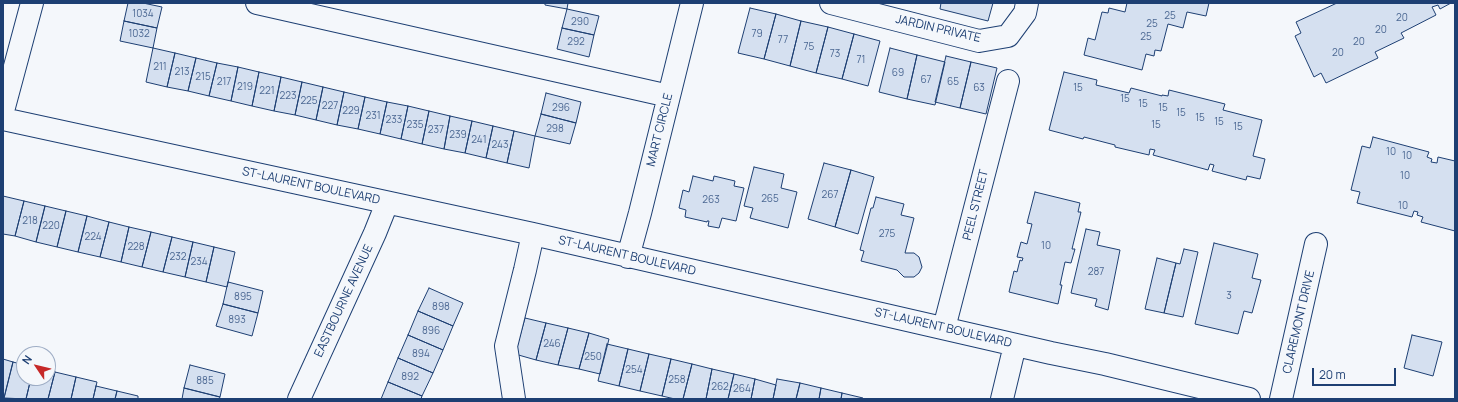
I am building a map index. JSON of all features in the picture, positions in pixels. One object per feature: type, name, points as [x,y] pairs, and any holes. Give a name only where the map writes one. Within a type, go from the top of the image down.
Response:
[{"type":"street","points":[[3,111],[32,3]]},
{"type":"street","points":[[257,3],[669,96]]},
{"type":"street","name":"MART CIRCLE","points":[[628,257],[692,3]]},
{"type":"street","name":"JARDIN PRIVATE","points":[[831,3],[979,41],[1008,36],[1025,13],[1027,3]]},
{"type":"street","name":"PEEL STREET","points":[[944,328],[1008,81]]},
{"type":"street","name":"ST-LAURENT BOULEVARD","points":[[3,120],[533,234],[628,257],[1112,366],[1249,399]]},
{"type":"street","name":"EASTBOURNE AVENUE","points":[[299,399],[375,233],[387,203]]},
{"type":"street","points":[[514,399],[506,346],[526,270],[533,234]]},
{"type":"street","name":"CLAREMONT DRIVE","points":[[1281,399],[1316,244]]},
{"type":"street","points":[[1002,399],[1015,345]]},
{"type":"building","points":[[128,3],[143,3],[162,7],[157,28],[124,21]]},
{"type":"building","points":[[545,3],[568,3],[567,9],[545,5]]},
{"type":"building","points":[[941,3],[993,3],[988,21],[940,9]]},
{"type":"building","points":[[1127,3],[1209,3],[1206,16],[1187,12],[1183,28],[1168,24],[1161,51],[1155,50],[1154,56],[1146,54],[1142,70],[1084,55],[1088,38],[1095,40],[1102,12],[1108,13],[1109,8],[1125,12]]},
{"type":"building","points":[[1337,3],[1451,3],[1440,9],[1438,5],[1432,7],[1436,15],[1401,33],[1404,38],[1375,52],[1378,58],[1326,83],[1321,73],[1314,77],[1295,36],[1301,33],[1296,22]]},
{"type":"building","points":[[750,8],[776,14],[764,59],[738,53]]},
{"type":"building","points":[[567,9],[599,16],[594,35],[562,28]]},
{"type":"building","points":[[776,14],[801,21],[790,66],[764,59]]},
{"type":"building","points":[[124,21],[157,28],[153,48],[120,41]]},
{"type":"building","points":[[801,21],[828,27],[816,73],[790,66]]},
{"type":"building","points":[[828,27],[854,34],[842,79],[816,73]]},
{"type":"building","points":[[562,28],[594,35],[589,57],[557,49]]},
{"type":"building","points":[[854,34],[880,41],[868,86],[842,79]]},
{"type":"building","points":[[153,48],[175,53],[167,87],[146,82]]},
{"type":"building","points":[[890,48],[917,55],[907,99],[879,92]]},
{"type":"building","points":[[175,53],[196,58],[188,91],[167,87]]},
{"type":"building","points":[[917,55],[945,62],[935,105],[907,99]]},
{"type":"building","points":[[946,56],[971,62],[960,108],[935,102]]},
{"type":"building","points":[[196,58],[217,63],[209,96],[188,91]]},
{"type":"building","points":[[971,62],[997,68],[986,114],[960,108]]},
{"type":"building","points":[[217,63],[238,67],[231,101],[209,96]]},
{"type":"building","points":[[238,67],[259,72],[252,106],[231,101]]},
{"type":"building","points":[[259,72],[281,77],[274,111],[252,106]]},
{"type":"building","points":[[1064,72],[1097,80],[1096,85],[1129,93],[1131,88],[1162,96],[1168,96],[1169,90],[1225,104],[1223,110],[1262,120],[1253,156],[1265,159],[1260,179],[1247,176],[1246,180],[1212,171],[1214,165],[1210,164],[1208,170],[1153,155],[1155,150],[1150,149],[1149,155],[1115,147],[1115,145],[1084,137],[1083,139],[1049,130]]},
{"type":"building","points":[[281,77],[302,82],[295,115],[274,111]]},
{"type":"building","points":[[302,82],[323,87],[316,120],[295,115]]},
{"type":"building","points":[[323,87],[344,92],[337,125],[316,120]]},
{"type":"building","points":[[344,92],[365,97],[358,129],[337,125]]},
{"type":"building","points":[[546,93],[581,102],[576,123],[541,114]]},
{"type":"building","points":[[365,97],[387,102],[380,134],[358,129]]},
{"type":"building","points":[[387,102],[408,106],[401,139],[380,134]]},
{"type":"building","points":[[408,106],[429,111],[422,144],[401,139]]},
{"type":"building","points":[[429,111],[450,116],[444,149],[422,144]]},
{"type":"building","points":[[541,114],[576,123],[570,144],[535,136]]},
{"type":"building","points":[[450,116],[472,121],[465,153],[444,149]]},
{"type":"building","points":[[472,121],[493,126],[486,158],[465,153]]},
{"type":"building","points":[[493,126],[514,131],[507,163],[486,158]]},
{"type":"building","points":[[514,131],[535,136],[529,168],[507,163]]},
{"type":"building","points":[[1373,137],[1429,152],[1427,157],[1432,159],[1431,162],[1437,163],[1438,157],[1455,161],[1455,231],[1421,222],[1423,217],[1417,215],[1418,212],[1414,211],[1412,217],[1357,203],[1360,192],[1351,190],[1362,146],[1370,148]]},
{"type":"building","points":[[824,163],[851,170],[835,227],[808,219]]},
{"type":"building","points":[[754,167],[784,174],[781,188],[797,192],[788,228],[750,218],[753,208],[744,206]]},
{"type":"building","points":[[851,170],[874,177],[858,234],[835,227]]},
{"type":"building","points":[[693,176],[713,181],[714,176],[735,181],[734,186],[744,188],[736,221],[722,218],[719,228],[708,226],[709,221],[707,222],[685,217],[686,210],[679,208],[683,190],[689,192]]},
{"type":"building","points":[[1035,192],[1080,203],[1078,212],[1081,212],[1072,249],[1075,249],[1071,263],[1065,262],[1058,304],[1009,292],[1014,271],[1017,272],[1020,260],[1022,261],[1023,258],[1017,257],[1021,242],[1027,244],[1032,224],[1027,223]]},
{"type":"building","points":[[3,196],[24,201],[15,236],[3,234]]},
{"type":"building","points":[[876,197],[904,204],[901,215],[914,218],[905,253],[914,253],[919,257],[922,267],[919,273],[914,277],[904,277],[897,270],[861,261],[864,251],[860,250],[871,208],[873,208]]},
{"type":"building","points":[[24,201],[45,206],[36,242],[15,236]]},
{"type":"building","points":[[45,206],[66,211],[57,247],[36,242]]},
{"type":"building","points":[[66,211],[87,216],[78,252],[57,247]]},
{"type":"building","points":[[87,216],[109,222],[100,257],[78,252]]},
{"type":"building","points":[[109,222],[129,227],[121,262],[100,257]]},
{"type":"building","points":[[129,227],[151,232],[142,267],[121,262]]},
{"type":"building","points":[[1086,229],[1100,232],[1097,245],[1120,250],[1108,310],[1095,306],[1097,299],[1071,293]]},
{"type":"building","points":[[151,232],[172,237],[163,272],[142,267]]},
{"type":"building","points":[[172,237],[193,242],[185,277],[163,272]]},
{"type":"building","points":[[193,242],[214,247],[206,282],[185,277]]},
{"type":"building","points":[[1214,243],[1258,254],[1252,278],[1261,280],[1252,313],[1244,311],[1238,334],[1195,324]]},
{"type":"building","points":[[214,247],[235,252],[227,287],[206,282]]},
{"type":"building","points":[[1184,249],[1198,252],[1183,317],[1164,313],[1176,263],[1180,264]]},
{"type":"building","points":[[1157,258],[1176,263],[1164,313],[1145,309]]},
{"type":"building","points":[[228,282],[263,291],[258,313],[223,304]]},
{"type":"building","points":[[429,288],[463,303],[453,326],[418,311]]},
{"type":"building","points":[[223,304],[258,313],[252,336],[216,326]]},
{"type":"building","points":[[418,311],[453,326],[443,350],[408,335]]},
{"type":"building","points":[[525,318],[546,323],[536,360],[515,354]]},
{"type":"building","points":[[546,323],[568,328],[558,365],[536,360]]},
{"type":"building","points":[[568,328],[589,333],[579,369],[558,365]]},
{"type":"building","points":[[589,333],[609,339],[600,374],[579,369]]},
{"type":"building","points":[[408,335],[443,350],[433,373],[398,358]]},
{"type":"building","points":[[1412,335],[1442,342],[1433,376],[1404,368]]},
{"type":"building","points":[[607,344],[628,349],[619,386],[598,381]]},
{"type":"building","points":[[628,349],[649,354],[640,391],[619,386]]},
{"type":"building","points":[[649,354],[671,359],[662,396],[640,391]]},
{"type":"building","points":[[398,358],[433,373],[422,396],[388,382]]},
{"type":"building","points":[[3,359],[13,362],[4,398],[3,398]]},
{"type":"building","points":[[671,359],[692,364],[683,399],[662,396]]},
{"type":"building","points":[[13,362],[16,363],[16,386],[29,386],[26,399],[4,398]]},
{"type":"building","points":[[692,364],[712,369],[706,399],[683,399]]},
{"type":"building","points":[[190,365],[225,374],[220,397],[184,388]]},
{"type":"building","points":[[712,369],[734,374],[728,399],[706,399]]},
{"type":"building","points":[[56,372],[76,377],[71,399],[48,399],[51,386],[56,386]]},
{"type":"building","points":[[734,374],[755,379],[751,399],[728,399]]},
{"type":"building","points":[[76,377],[97,382],[93,399],[71,399]]},
{"type":"building","points":[[755,379],[776,385],[773,399],[751,399]]},
{"type":"building","points":[[777,379],[800,383],[796,399],[773,399]]},
{"type":"building","points":[[388,382],[422,396],[421,399],[381,399]]},
{"type":"building","points":[[800,383],[821,388],[819,399],[796,399]]},
{"type":"building","points":[[29,386],[51,386],[48,399],[26,399]]},
{"type":"building","points":[[96,386],[117,391],[115,399],[93,399]]},
{"type":"building","points":[[184,388],[220,397],[219,399],[182,399]]},
{"type":"building","points":[[821,388],[842,393],[841,399],[819,399]]},
{"type":"building","points":[[117,391],[138,396],[138,399],[115,399]]},
{"type":"building","points":[[842,393],[863,398],[863,399],[841,399]]}]
